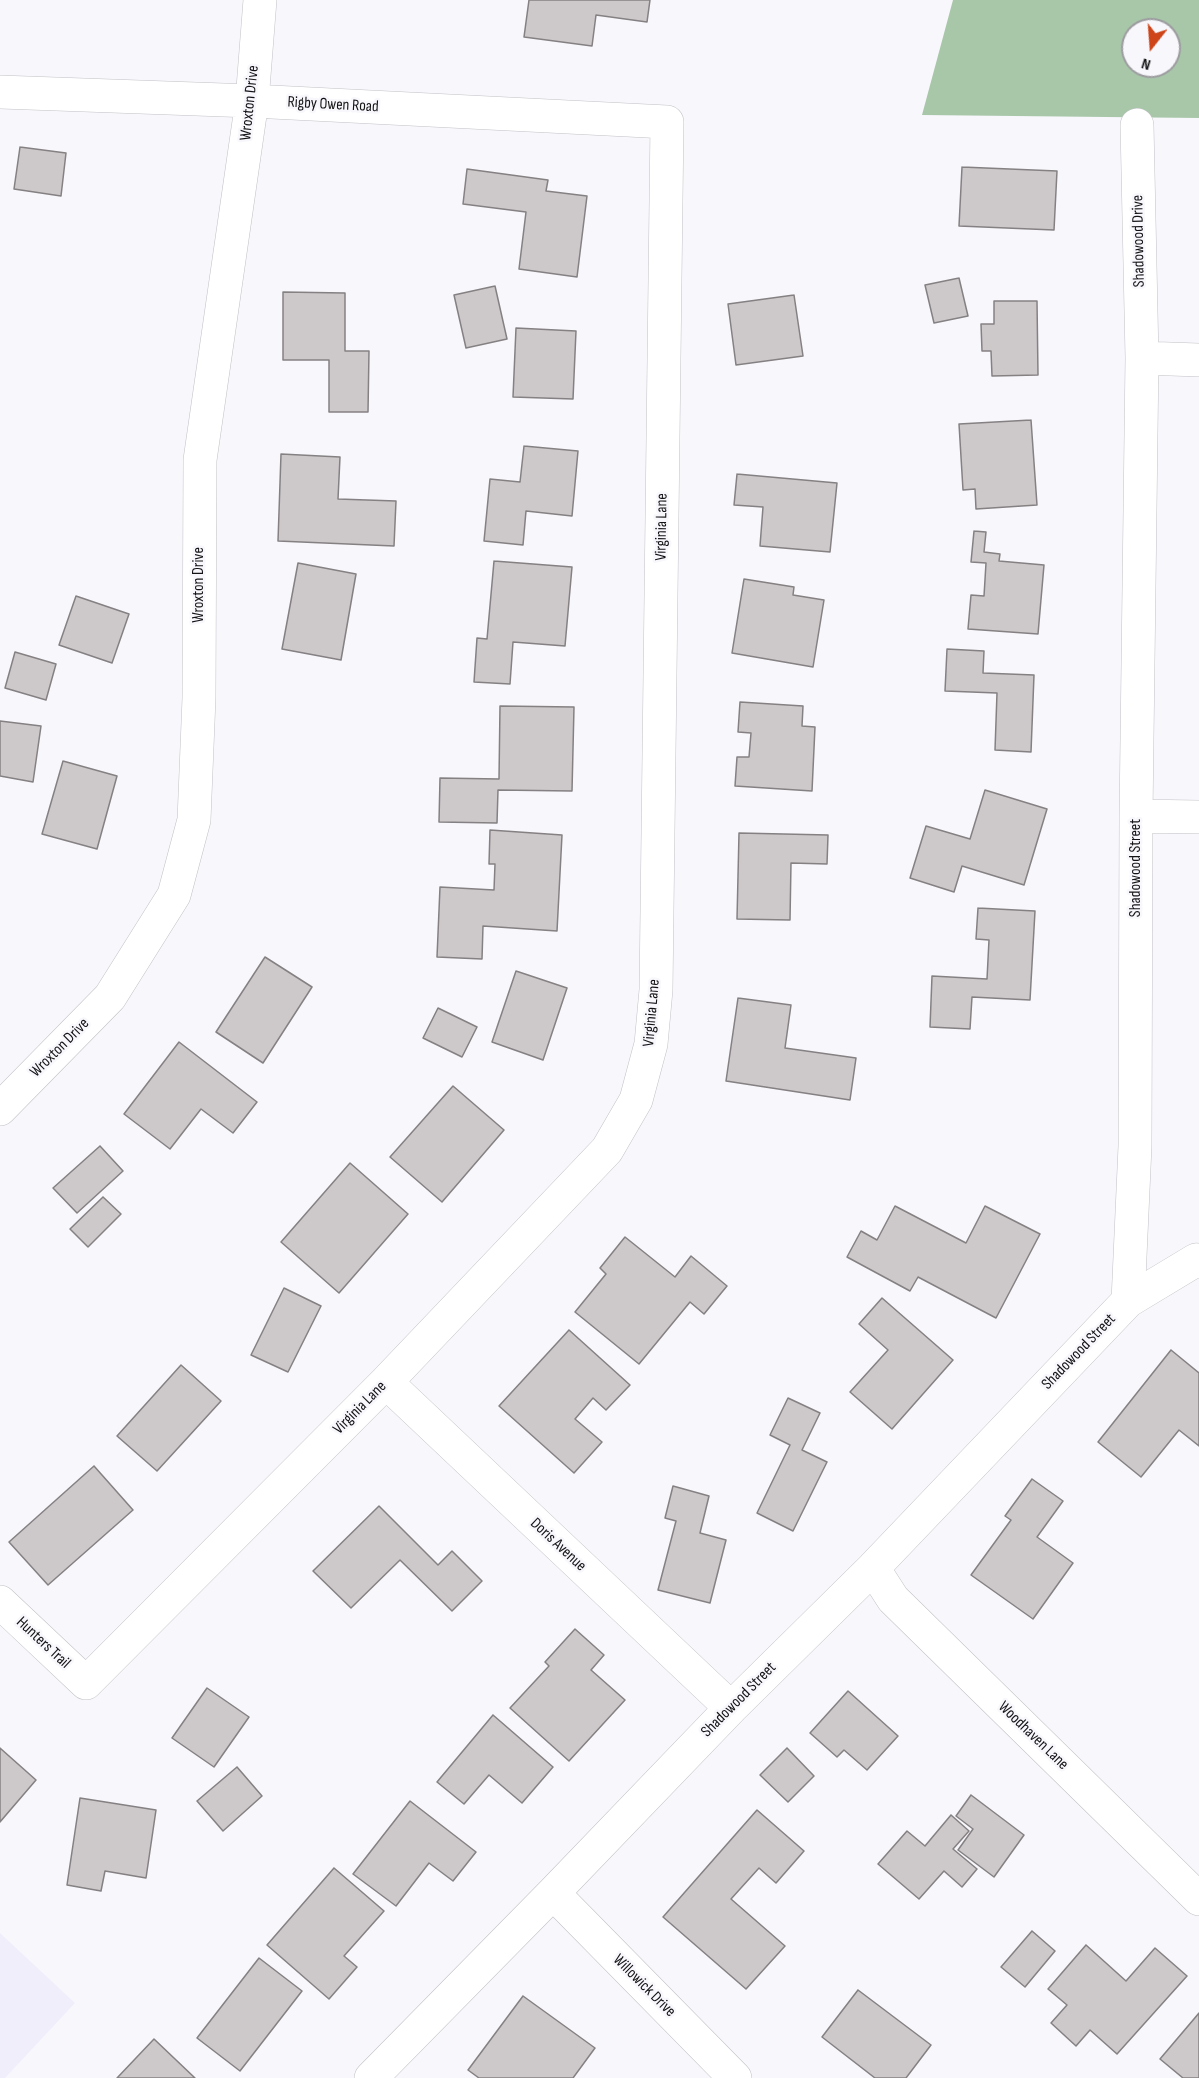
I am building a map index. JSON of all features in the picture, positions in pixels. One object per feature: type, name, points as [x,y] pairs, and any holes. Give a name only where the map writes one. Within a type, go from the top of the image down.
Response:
[{"type":"street","name":"Wroxton Drive","points":[[0,1109],[110,998],[174,895],[194,820],[199,698],[200,460],[252,101],[260,0]]},
{"type":"street","name":"Rigby Owen Road","points":[[0,92],[252,101],[667,122]]},
{"type":"street","name":"Virginia Lane","points":[[86,1683],[386,1382],[607,1150],[636,1100],[651,1044],[656,990],[667,122]]},
{"type":"street","name":"Shadowood Drive","points":[[1137,125],[1142,358]]},
{"type":"street","points":[[1142,358],[1199,360]]},
{"type":"street","name":"Shadowood Street","points":[[370,2078],[553,1893],[730,1708],[873,1568],[1128,1301],[1135,1146],[1136,816],[1142,358]]},
{"type":"street","points":[[1136,816],[1199,817]]},
{"type":"street","points":[[1128,1301],[1196,1260],[1199,1262]]},
{"type":"street","name":"Doris Avenue","points":[[386,1382],[730,1708]]},
{"type":"street","name":"Woodhaven Lane","points":[[873,1568],[893,1599],[1199,1899]]},
{"type":"street","name":"Hunters Trail","points":[[0,1602],[86,1683]]},
{"type":"street","name":"Willowick Drive","points":[[553,1893],[735,2078]]},
{"type":"shaded area","points":[[0,1933],[75,2003],[5,2078],[0,2078]]},
{"type":"green space","points":[[953,0],[1199,0],[1199,118],[922,115]]},
{"type":"building","points":[[529,0],[650,0],[647,22],[596,15],[592,46],[524,37]]},
{"type":"building","points":[[20,147],[66,153],[61,196],[14,189]]},
{"type":"building","points":[[962,167],[1057,171],[1054,230],[959,226]]},
{"type":"building","points":[[467,169],[548,180],[546,191],[587,196],[577,277],[519,269],[526,212],[463,204]]},
{"type":"building","points":[[959,278],[968,316],[934,323],[925,285]]},
{"type":"building","points":[[495,286],[507,339],[466,348],[454,295]]},
{"type":"building","points":[[283,292],[345,293],[345,351],[369,351],[368,412],[329,412],[329,360],[283,360]]},
{"type":"building","points":[[794,295],[803,356],[736,365],[728,304]]},
{"type":"building","points":[[994,301],[1037,301],[1038,375],[992,376],[991,351],[982,351],[981,324],[994,324]]},
{"type":"building","points":[[516,328],[576,331],[573,399],[513,397]]},
{"type":"building","points":[[1031,420],[1037,505],[976,509],[975,489],[963,490],[959,424]]},
{"type":"building","points":[[524,446],[578,451],[572,516],[526,511],[523,545],[484,541],[490,479],[520,482]]},
{"type":"building","points":[[281,454],[340,457],[338,499],[396,501],[394,546],[278,541]]},
{"type":"building","points":[[737,474],[837,483],[830,552],[760,546],[763,507],[734,505]]},
{"type":"building","points":[[974,531],[986,532],[984,552],[1000,554],[999,561],[1044,565],[1038,634],[968,629],[971,595],[984,596],[986,563],[971,562]]},
{"type":"building","points":[[494,561],[572,567],[565,646],[513,642],[510,684],[474,682],[477,638],[487,639]]},
{"type":"building","points":[[298,563],[356,574],[341,660],[282,649]]},
{"type":"building","points":[[744,579],[794,587],[793,595],[824,600],[813,667],[732,653]]},
{"type":"building","points":[[76,596],[129,614],[112,663],[59,645]]},
{"type":"building","points":[[947,649],[984,651],[983,673],[1034,675],[1031,752],[995,750],[997,693],[945,691]]},
{"type":"building","points":[[15,652],[56,664],[46,700],[5,688]]},
{"type":"building","points":[[740,702],[803,706],[802,726],[815,727],[812,791],[735,786],[737,757],[749,757],[751,733],[738,732]]},
{"type":"building","points":[[500,706],[574,707],[572,791],[498,790],[497,823],[439,822],[440,778],[499,779]]},
{"type":"building","points":[[0,721],[41,726],[33,782],[0,776]]},
{"type":"building","points":[[63,761],[117,776],[97,849],[42,834]]},
{"type":"building","points":[[985,790],[1047,809],[1024,885],[962,866],[954,892],[910,878],[926,826],[970,839]]},
{"type":"building","points":[[490,830],[562,835],[557,931],[483,926],[482,959],[437,957],[440,887],[494,890],[495,864],[489,864]]},
{"type":"building","points":[[739,833],[828,835],[827,864],[791,863],[790,920],[737,919]]},
{"type":"building","points":[[978,908],[1035,911],[1030,1000],[972,997],[970,1029],[930,1027],[932,976],[987,979],[989,940],[976,939]]},
{"type":"building","points":[[265,957],[312,987],[263,1063],[216,1032]]},
{"type":"building","points":[[516,971],[567,988],[543,1060],[492,1042]]},
{"type":"building","points":[[738,998],[791,1005],[785,1048],[856,1058],[850,1100],[726,1081]]},
{"type":"building","points":[[438,1008],[477,1027],[462,1057],[423,1038]]},
{"type":"building","points":[[179,1042],[257,1102],[233,1133],[201,1109],[170,1149],[124,1114]]},
{"type":"building","points":[[453,1086],[504,1130],[442,1202],[390,1157]]},
{"type":"building","points":[[100,1146],[123,1171],[77,1213],[53,1188]]},
{"type":"building","points":[[350,1163],[408,1214],[339,1293],[281,1242]]},
{"type":"building","points":[[103,1197],[121,1214],[88,1247],[70,1229]]},
{"type":"building","points":[[895,1206],[966,1243],[985,1206],[1040,1234],[996,1318],[918,1277],[910,1291],[847,1257],[861,1231],[877,1240]]},
{"type":"building","points":[[625,1237],[675,1277],[691,1256],[727,1286],[704,1314],[690,1302],[639,1364],[575,1312],[606,1274],[600,1268]]},
{"type":"building","points":[[284,1288],[321,1306],[288,1372],[251,1355]]},
{"type":"building","points":[[882,1298],[953,1360],[892,1429],[850,1392],[888,1350],[859,1324]]},
{"type":"building","points":[[569,1330],[630,1385],[606,1410],[593,1398],[575,1419],[602,1442],[574,1473],[499,1406]]},
{"type":"building","points":[[1171,1350],[1199,1373],[1199,1446],[1179,1430],[1141,1477],[1098,1442]]},
{"type":"building","points":[[181,1365],[221,1401],[157,1471],[117,1436]]},
{"type":"building","points":[[788,1398],[820,1413],[802,1450],[827,1462],[793,1531],[757,1513],[790,1445],[770,1435]]},
{"type":"building","points":[[94,1466],[133,1510],[48,1585],[9,1542]]},
{"type":"building","points":[[1032,1479],[1063,1501],[1037,1537],[1073,1563],[1033,1619],[971,1575],[1011,1520],[1005,1516]]},
{"type":"building","points":[[673,1486],[709,1496],[700,1533],[726,1540],[710,1603],[658,1590],[676,1521],[665,1518]]},
{"type":"building","points":[[379,1506],[438,1565],[452,1551],[482,1581],[452,1611],[400,1560],[351,1608],[313,1571]]},
{"type":"building","points":[[575,1629],[604,1655],[591,1670],[625,1700],[569,1761],[510,1708],[549,1666],[545,1662]]},
{"type":"building","points":[[207,1688],[249,1717],[214,1767],[172,1738]]},
{"type":"building","points":[[848,1691],[898,1736],[867,1770],[844,1750],[837,1757],[810,1733]]},
{"type":"building","points":[[493,1715],[553,1767],[522,1803],[489,1775],[464,1804],[437,1782]]},
{"type":"building","points":[[0,1748],[36,1780],[0,1822]]},
{"type":"building","points":[[787,1748],[814,1776],[788,1802],[760,1775]]},
{"type":"building","points":[[237,1767],[262,1796],[223,1831],[197,1801]]},
{"type":"building","points":[[971,1795],[1024,1835],[994,1877],[958,1850],[973,1829],[956,1816]]},
{"type":"building","points":[[80,1798],[156,1810],[146,1878],[105,1871],[101,1891],[67,1885]]},
{"type":"building","points":[[410,1801],[476,1852],[453,1881],[429,1863],[396,1906],[353,1874]]},
{"type":"building","points":[[757,1810],[804,1851],[776,1883],[759,1868],[731,1899],[785,1946],[746,1989],[663,1917]]},
{"type":"building","points":[[951,1815],[969,1831],[953,1849],[977,1869],[962,1887],[944,1871],[919,1899],[878,1864],[907,1831],[925,1846]]},
{"type":"building","points":[[334,1868],[384,1911],[344,1956],[357,1967],[329,1999],[267,1945]]},
{"type":"building","points":[[1032,1931],[1055,1951],[1025,1987],[1001,1967]]},
{"type":"building","points":[[1086,1945],[1126,1981],[1155,1948],[1187,1976],[1117,2054],[1090,2030],[1076,2046],[1051,2023],[1067,2005],[1048,1989]]},
{"type":"building","points":[[259,1958],[302,1991],[240,2071],[197,2038]]},
{"type":"building","points":[[858,1990],[931,2045],[906,2078],[875,2078],[822,2037]]},
{"type":"building","points":[[523,1996],[595,2048],[573,2078],[479,2078],[468,2070]]},
{"type":"building","points":[[1199,2013],[1199,2078],[1183,2078],[1160,2059]]},
{"type":"building","points":[[154,2039],[195,2078],[117,2078]]}]
